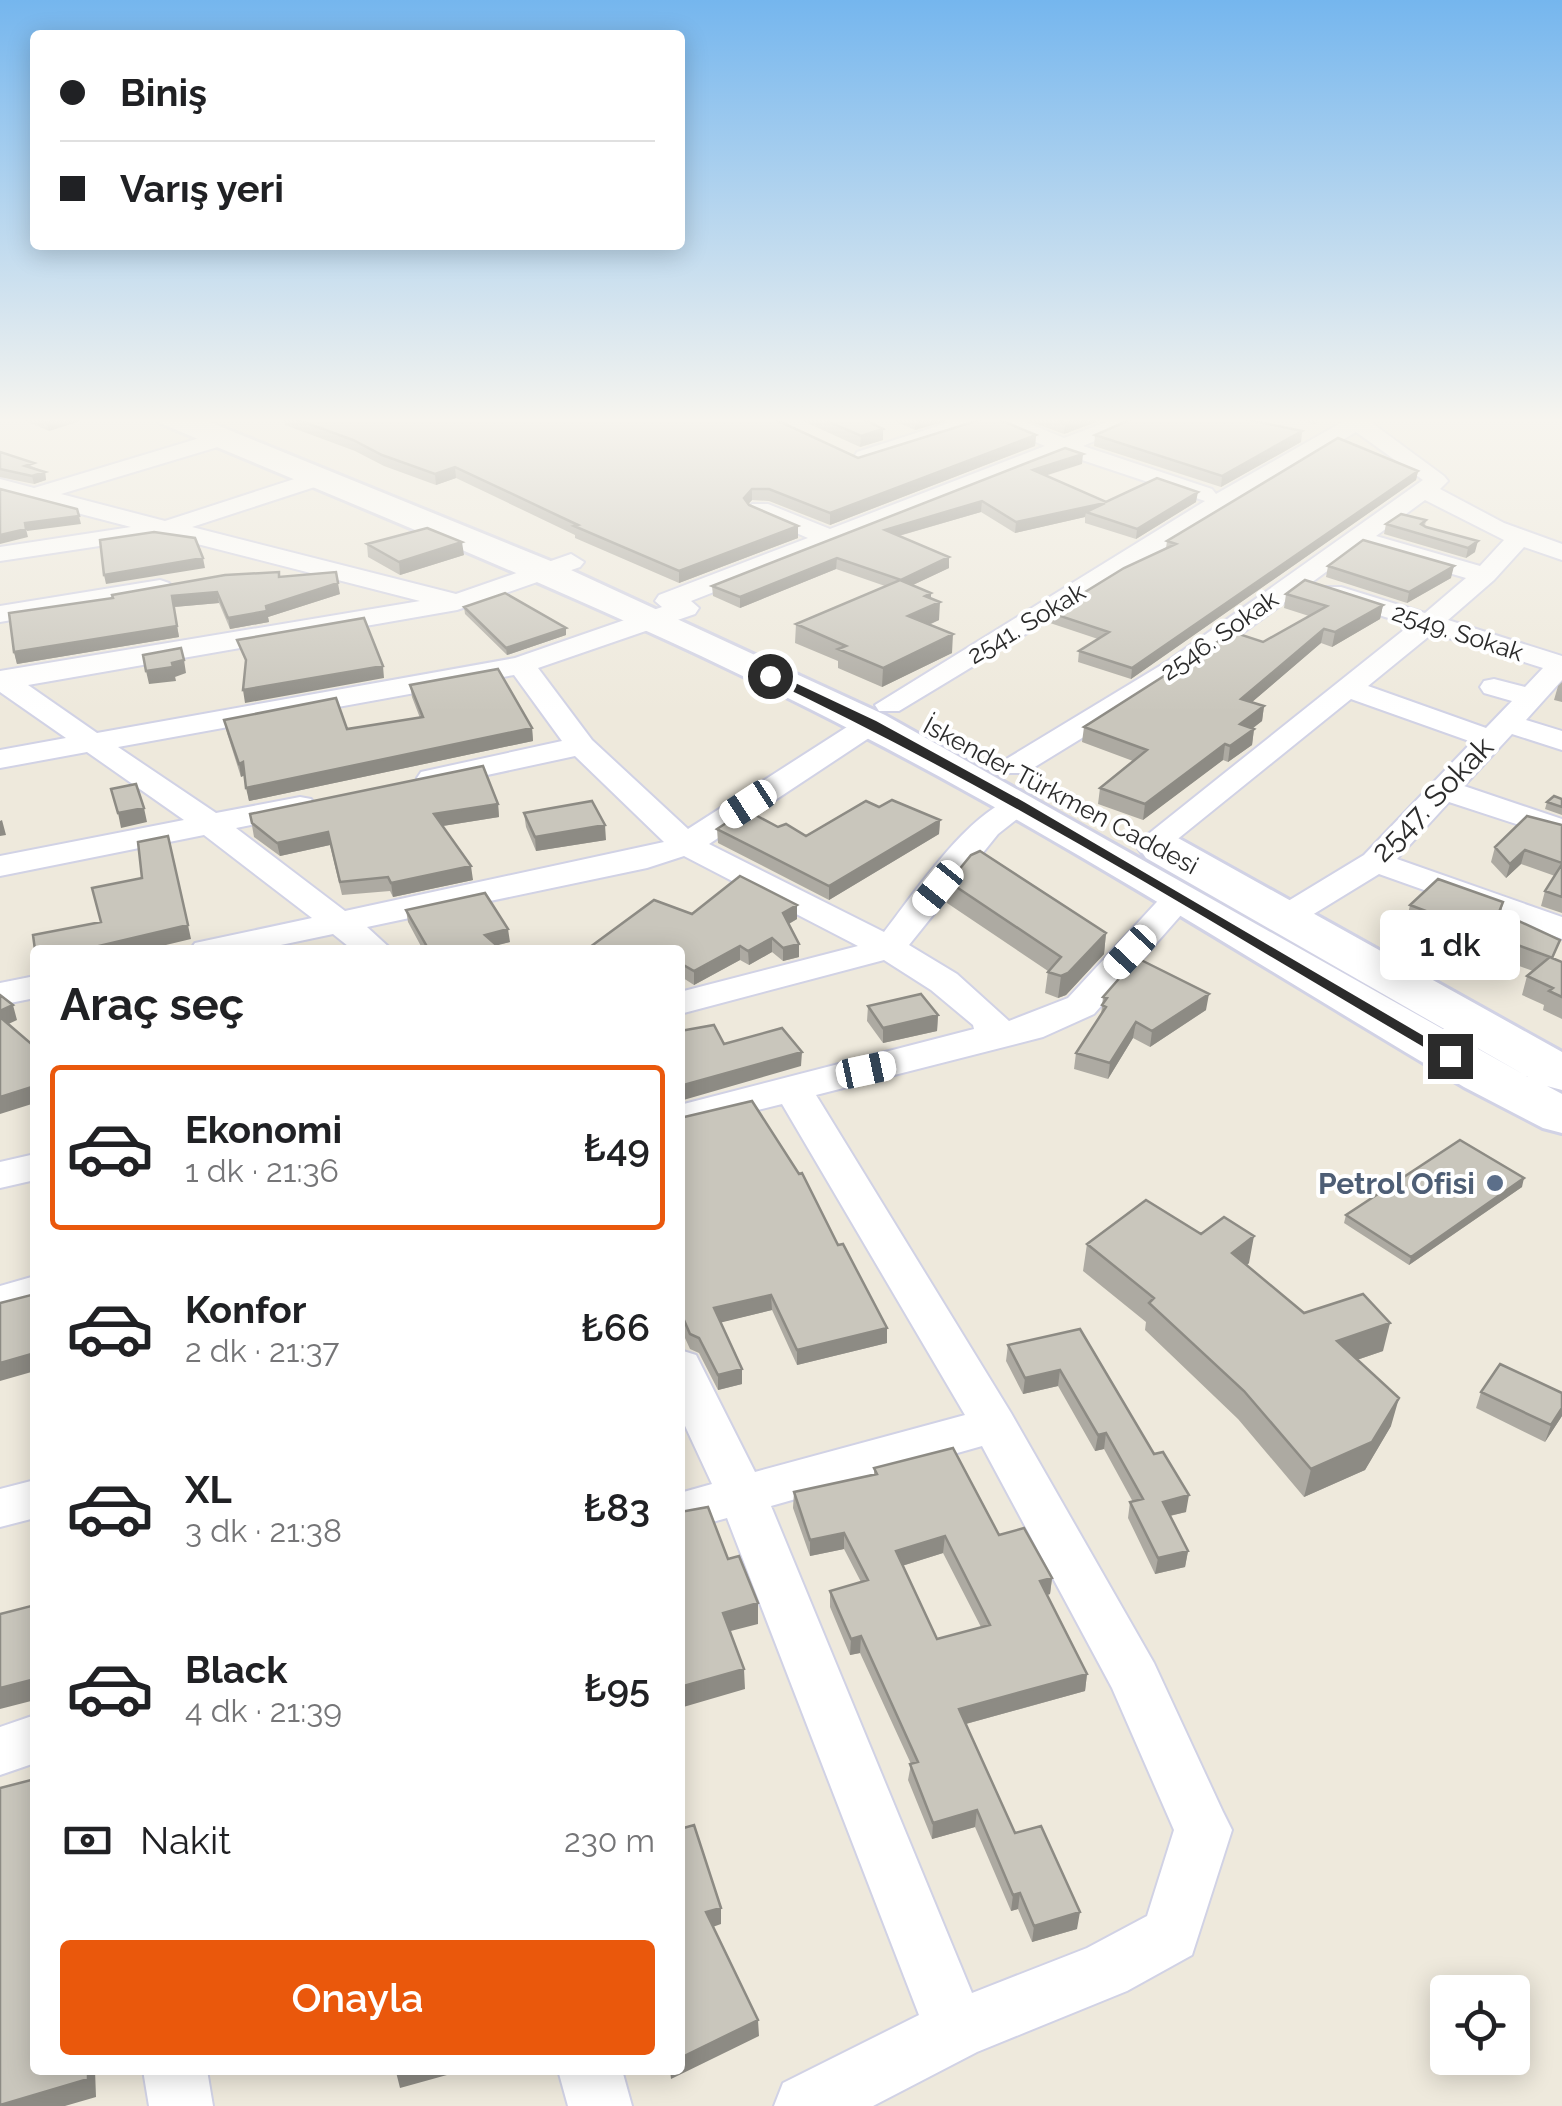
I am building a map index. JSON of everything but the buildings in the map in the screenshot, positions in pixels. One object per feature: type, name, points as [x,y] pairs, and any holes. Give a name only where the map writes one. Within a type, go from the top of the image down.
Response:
[{"type":"main road","name":"İskender Türkmen Caddesi","points":[[419,515],[669,610],[1017,786],[1153,843],[1562,1074]]},
{"type":"main road","name":"İskender Türkmen Caddesi","points":[[431,515],[558,567]]},
{"type":"main road","name":"İskender Türkmen Caddesi","points":[[1017,786],[1180,898],[1484,1075],[1562,1116]]},
{"type":"street","points":[[111,515],[457,602]]},
{"type":"street","points":[[0,554],[163,529],[205,515]]},
{"type":"street","points":[[775,515],[830,538]]},
{"type":"street","points":[[0,759],[521,665],[669,610],[887,515]]},
{"type":"street","name":"2541. Sokak","points":[[230,945],[647,858],[686,845],[880,714],[1199,515]]},
{"type":"street","name":"2546. Sokak","points":[[890,948],[1017,786],[1390,515]]},
{"type":"street","points":[[1475,515],[1519,538],[1562,553]]},
{"type":"street","points":[[1356,538],[1485,575]]},
{"type":"street","points":[[1153,843],[1429,623],[1485,575],[1519,538]]},
{"type":"street","points":[[247,573],[296,563]]},
{"type":"street","points":[[1,681],[457,602],[558,567]]},
{"type":"street","name":"2549. Sokak","points":[[1296,580],[1562,665]]},
{"type":"street","points":[[0,614],[196,582]]},
{"type":"street","points":[[521,665],[581,746],[686,845],[890,948],[944,982],[991,1021],[994,1035]]},
{"type":"street","name":"2547. Sokak","points":[[1288,916],[1376,862],[1562,665]]},
{"type":"street","points":[[1,681],[212,825],[370,945]]},
{"type":"street","points":[[1494,686],[1533,698]]},
{"type":"street","points":[[1347,688],[1498,731],[1562,741]]},
{"type":"street","points":[[406,784],[581,746]]},
{"type":"street","points":[[1444,790],[1562,829]]},
{"type":"street","points":[[0,866],[328,800]]},
{"type":"street","points":[[1376,862],[1562,929]]},
{"type":"street","points":[[685,1116],[1030,1028],[1081,1006],[1180,898]]},
{"type":"street","points":[[685,1003],[890,948]]},
{"type":"street","points":[[0,994],[30,988]]},
{"type":"street","points":[[792,1087],[994,1425],[1135,1679],[1202,1830],[1171,1935],[1106,1970],[956,2030],[806,2106]]},
{"type":"street","points":[[0,1176],[30,1168]]},
{"type":"street","points":[[0,1301],[30,1292]]},
{"type":"street","points":[[685,1377],[742,1496],[956,2030]]},
{"type":"street","points":[[685,1511],[994,1425]]},
{"type":"street","points":[[0,1508],[30,1500]]},
{"type":"street","points":[[0,1751],[30,1740]]},
{"type":"street","points":[[176,2075],[181,2106]]},
{"type":"street","points":[[591,2075],[600,2106]]},
{"type":"place","name":"Petrol Ofisi","points":[[1495,1183]]},
{"type":"route","points":[[770,676],[872,724],[1020,805],[1450,1056]]}]
